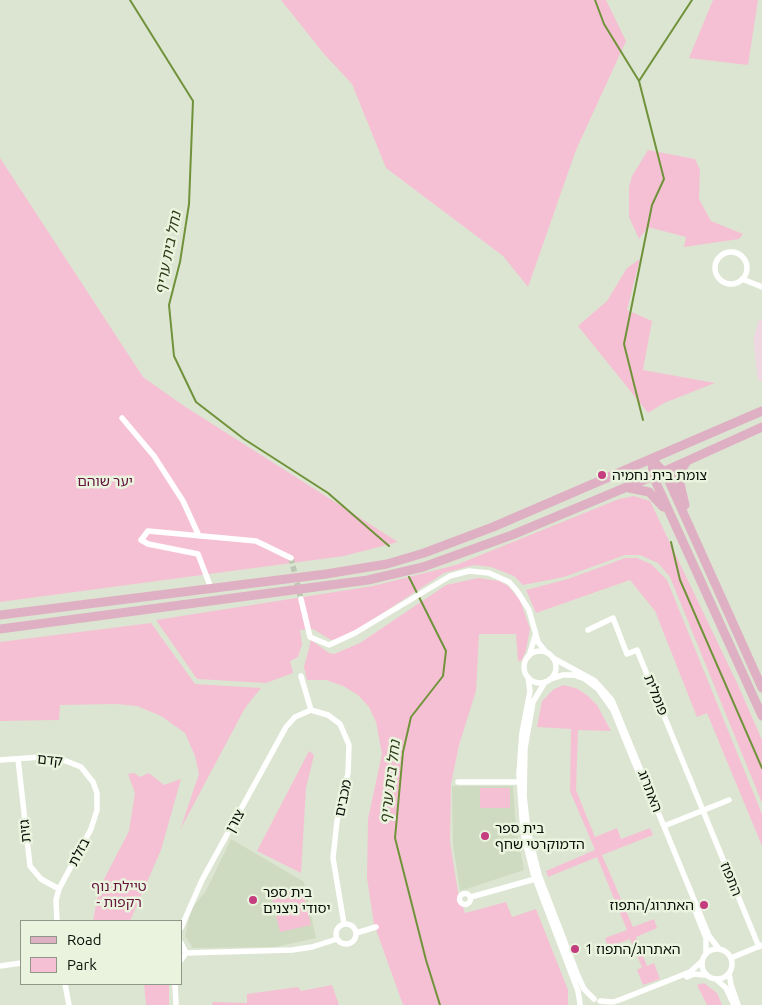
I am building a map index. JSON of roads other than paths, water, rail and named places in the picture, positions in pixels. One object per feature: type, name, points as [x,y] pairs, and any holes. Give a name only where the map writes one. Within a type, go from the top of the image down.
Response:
[{"type":"main road","points":[[0,615],[360,569],[424,554],[493,527],[762,412]]},
{"type":"main road","points":[[0,629],[392,575],[466,553],[664,472],[762,427]]},
{"type":"main road","points":[[652,460],[664,472],[762,688]]},
{"type":"main road","points":[[652,460],[653,476],[762,716]]},
{"type":"main road","points":[[687,461],[680,470],[678,481],[700,548]]},
{"type":"main road","points":[[621,489],[637,488],[655,497],[680,535]]},
{"type":"street","points":[[731,251],[741,255],[747,264],[747,270],[742,279],[733,284],[719,279],[715,270],[718,257],[731,251]]},
{"type":"street","points":[[742,279],[762,287]]},
{"type":"street","points":[[762,324],[758,334],[762,378]]},
{"type":"street","points":[[122,418],[154,456],[183,501],[199,536]]},
{"type":"street","points":[[211,588],[198,554],[148,544],[141,540],[148,530],[256,542],[292,558]]},
{"type":"street","points":[[301,599],[310,637],[329,645],[400,607],[450,576],[469,571],[489,572],[502,578],[517,591],[526,604],[536,634],[546,652],[553,658],[556,668],[533,702],[525,748],[524,796],[528,831],[539,876],[578,976],[584,989],[599,1002]]},
{"type":"street","name":"פומלית","points":[[588,630],[613,618],[628,654],[637,650],[703,811]]},
{"type":"street","points":[[536,634],[525,665],[530,691],[522,733],[519,782],[523,832],[535,879],[578,991],[580,1004],[587,999],[599,1002],[613,1002],[629,997],[690,972],[701,962],[706,952],[719,949],[726,952],[731,958],[732,966],[724,978],[717,980]]},
{"type":"street","points":[[529,656],[538,652],[546,652]]},
{"type":"street","name":"האתרוג","points":[[553,658],[595,681],[612,700],[709,936],[719,949]]},
{"type":"street","name":"האתרוג","points":[[547,681],[563,675],[580,677],[598,690],[613,710],[706,938],[706,952]]},
{"type":"street","points":[[301,676],[311,710]]},
{"type":"street","points":[[528,677],[536,682],[547,681]]},
{"type":"street","name":"צורן","points":[[182,926],[210,866],[286,727],[295,717],[311,710]]},
{"type":"street","name":"מכבים","points":[[311,710],[328,715],[340,724],[349,745],[348,773],[338,821],[333,858],[344,924]]},
{"type":"street","name":"קדם","points":[[0,760],[54,758],[81,767],[92,782]]},
{"type":"street","name":"גזית","points":[[18,759],[28,859],[33,872],[59,889]]},
{"type":"street","name":"בזלת","points":[[57,920],[56,900],[59,889],[91,829],[97,810],[97,793],[92,782]]},
{"type":"street","points":[[458,782],[519,782]]},
{"type":"street","points":[[664,826],[729,800]]},
{"type":"street","name":"התפוז","points":[[703,811],[761,946]]},
{"type":"street","points":[[470,898],[535,879]]},
{"type":"street","points":[[344,924],[352,925],[356,933],[354,940],[349,944],[340,943],[337,939],[336,930],[344,924]]},
{"type":"street","points":[[356,933],[376,927]]},
{"type":"street","points":[[186,953],[292,950],[312,947],[337,939]]},
{"type":"street","points":[[182,945],[186,953]]},
{"type":"street","points":[[731,958],[761,946]]},
{"type":"street","points":[[182,959],[186,953]]},
{"type":"street","points":[[701,962],[705,975]]},
{"type":"street","points":[[0,966],[20,963]]},
{"type":"street","points":[[729,973],[738,1005]]},
{"type":"street","points":[[618,1005],[694,974],[705,975],[717,980],[726,988],[734,1005]]},
{"type":"street","points":[[65,985],[69,1005]]},
{"type":"street","points":[[175,985],[176,1005]]},
{"type":"waterway","name":"נחל בית עריף","points":[[130,0],[193,101],[189,204],[180,262],[169,305],[174,356],[196,402],[244,439],[328,493],[389,546]]},
{"type":"waterway","points":[[595,0],[604,24],[639,81],[664,179],[652,205],[624,344],[643,420]]},
{"type":"waterway","points":[[639,81],[692,0]]},
{"type":"waterway","points":[[671,542],[680,580],[762,768]]},
{"type":"waterway","name":"נחל בית עריף","points":[[409,577],[446,651],[443,676],[411,717],[403,752],[395,838],[426,960],[440,1005]]},
{"type":"tunnel","points":[[291,558],[301,599]]},
{"type":"place","name":"צומת בית נחמיה","points":[[602,475]]},
{"type":"place","name":"בית ספר הדמוקרטי שחף","points":[[485,836]]},
{"type":"place","name":"בית ספר יסודי ניצנים","points":[[253,900]]},
{"type":"place","name":"האתרוג/התפוז","points":[[704,905]]},
{"type":"place","name":"האתרוג/התפוז 1","points":[[575,949]]},
{"type":"park label","name":"יער שוהם","points":[[105,481]]},
{"type":"park label","name":"טיילת נוף - רקפות","points":[[119,894]]}]
